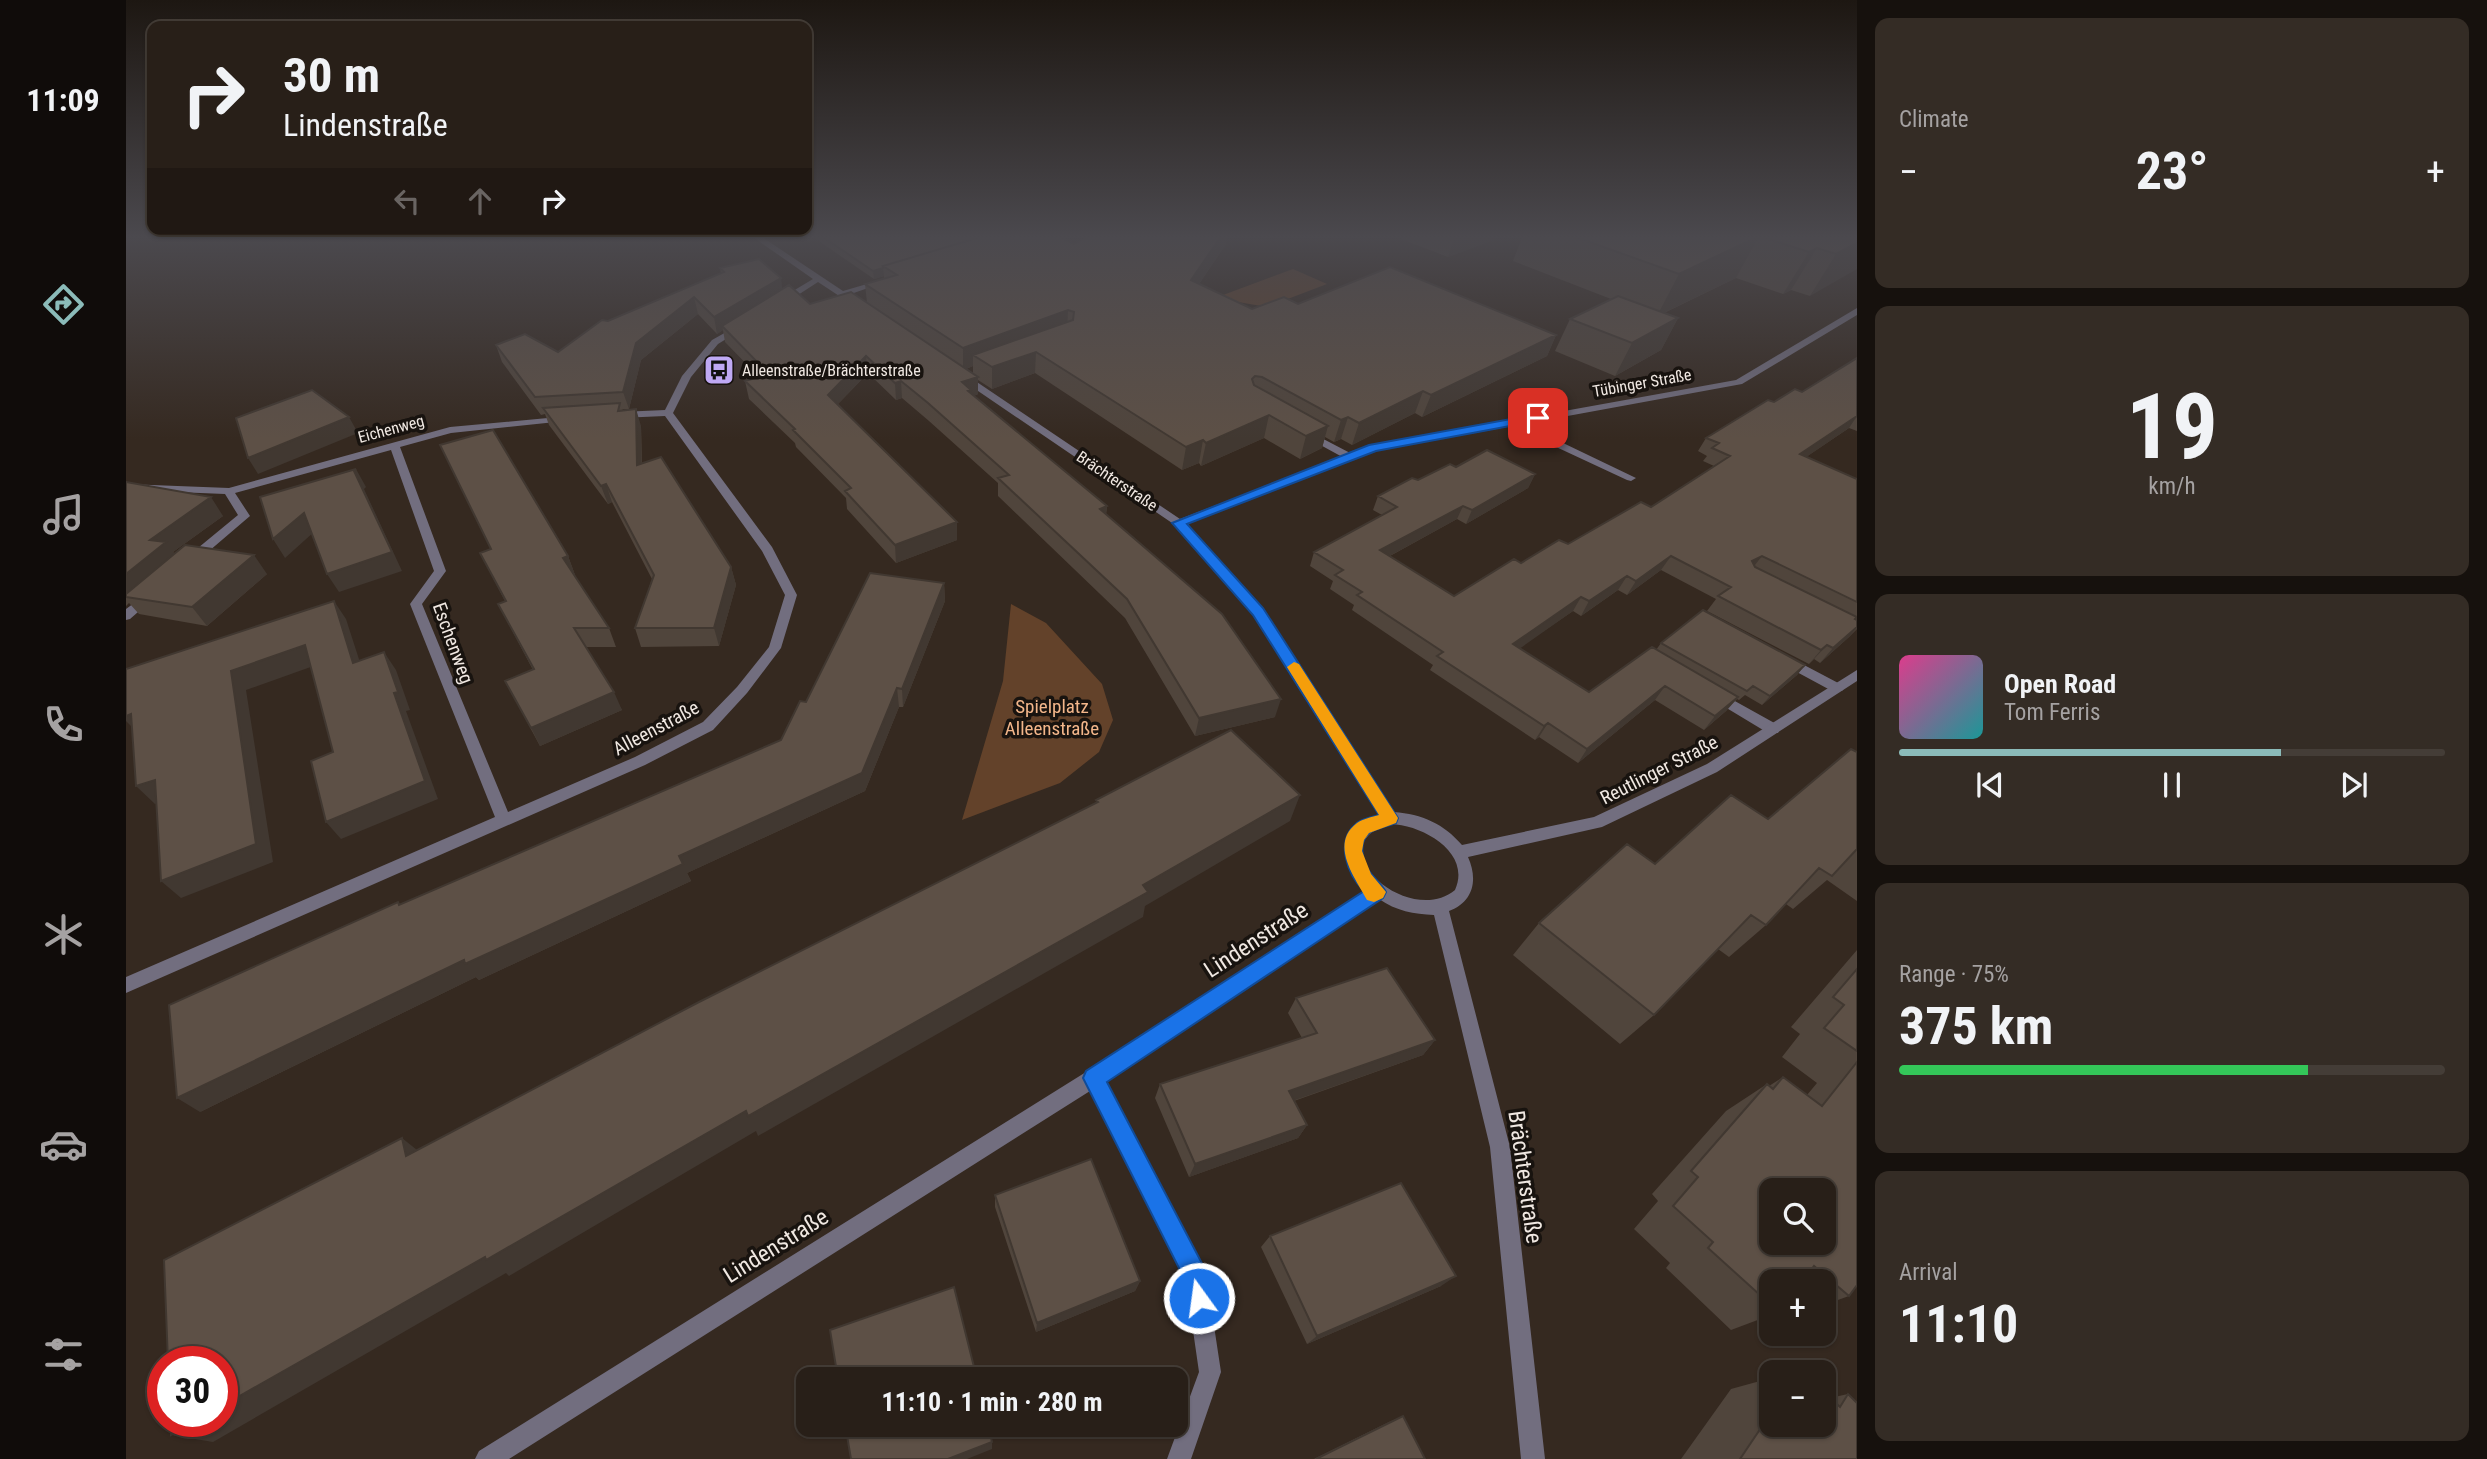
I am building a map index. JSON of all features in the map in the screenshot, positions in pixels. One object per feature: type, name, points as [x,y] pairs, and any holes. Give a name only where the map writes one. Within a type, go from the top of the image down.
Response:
[{"type":"street","points":[[774,307],[780,303]]},
{"type":"street","points":[[855,303],[874,316]]},
{"type":"street","name":"Tübinger Straße","points":[[1179,523],[1374,448],[1739,382],[1857,311]]},
{"type":"street","points":[[613,415],[668,413],[687,376],[715,342],[751,321]]},
{"type":"street","name":"Brächterstraße","points":[[950,368],[966,374],[1179,523],[1258,612],[1390,818]]},
{"type":"street","name":"Alleenstraße","points":[[126,985],[640,761],[708,726],[742,690],[775,648],[791,594],[768,550],[668,413]]},
{"type":"street","name":"Eichenweg","points":[[126,487],[229,491],[450,430],[572,417]]},
{"type":"street","points":[[1511,422],[1631,478]]},
{"type":"street","points":[[1297,427],[1350,457]]},
{"type":"street","name":"Eschenweg","points":[[394,444],[440,571],[416,604],[504,820]]},
{"type":"street","points":[[177,572],[244,516],[229,491]]},
{"type":"street","points":[[126,616],[157,590]]},
{"type":"street","points":[[1779,656],[1837,688]]},
{"type":"street","name":"Reutlinger Straße","points":[[1459,852],[1597,823],[1712,768],[1857,675]]},
{"type":"street","points":[[1706,690],[1773,729]]},
{"type":"street","points":[[1390,818],[1405,818],[1436,830],[1459,852],[1466,866],[1467,880],[1463,892],[1454,901],[1440,907],[1408,907],[1377,892],[1364,879],[1356,865],[1353,851],[1356,838],[1363,828],[1390,818]]},
{"type":"street","name":"Lindenstraße","points":[[487,1459],[1093,1078],[1377,892]]},
{"type":"street","name":"Brächterstraße","points":[[1440,907],[1500,1147],[1534,1459]]},
{"type":"street","points":[[1093,1078],[1195,1273],[1210,1372],[1179,1459]]},
{"type":"green space","points":[[1244,303],[1277,303],[1267,307]]},
{"type":"green space","name":"Spielplatz Alleenstraße","points":[[1011,604],[1046,623],[1102,684],[1113,720],[1099,752],[1060,783],[962,820],[1003,681]]},
{"type":"building","points":[[650,303],[686,303],[636,343],[623,392],[535,397],[496,345],[525,334],[558,352],[602,320],[608,321]]},
{"type":"building","points":[[700,303],[738,303],[714,317]]},
{"type":"building","points":[[759,303],[868,303],[978,377],[962,382],[971,390],[968,391],[1107,506],[1100,509],[1222,614],[1281,699],[1199,718],[1127,599],[998,478],[1009,475],[928,403],[901,381],[895,383],[866,356],[828,395],[957,522],[895,545],[845,491],[851,488],[745,381],[769,374],[722,326]]},
{"type":"building","points":[[894,303],[1240,303],[1252,309],[1268,303],[1478,303],[1556,335],[1431,395],[1423,391],[1359,423],[1348,417],[1341,420],[1262,377],[1255,376],[1252,379],[1254,385],[1328,426],[1306,436],[1269,415],[1206,443],[1203,440],[1186,447],[1036,352],[992,367],[973,355],[1073,320],[1074,312],[1068,310],[963,348]]},
{"type":"building","points":[[1603,303],[1637,303],[1678,318],[1632,343],[1570,319]]},
{"type":"building","points":[[1857,358],[1857,416],[1800,454],[1857,479],[1857,602],[1762,556],[1752,561],[1755,567],[1857,617],[1857,627],[1833,648],[1827,645],[1821,650],[1718,596],[1731,587],[1671,556],[1636,581],[1627,576],[1589,601],[1581,597],[1513,644],[1589,692],[1652,647],[1738,697],[1715,716],[1665,686],[1587,749],[1548,723],[1544,726],[1437,656],[1443,652],[1357,595],[1362,592],[1335,575],[1343,570],[1314,552],[1397,507],[1378,496],[1412,478],[1418,480],[1450,464],[1456,467],[1487,450],[1535,474],[1472,510],[1463,506],[1380,550],[1454,596],[1514,559],[1521,563],[1559,540],[1568,544],[1641,502],[1651,507],[1730,456],[1712,448],[1719,443],[1706,438],[1768,400],[1774,402],[1795,389],[1802,392]]},
{"type":"building","points":[[312,390],[349,417],[248,458],[236,418]]},
{"type":"building","points":[[620,403],[618,411],[636,409],[637,465],[661,457],[731,567],[714,628],[635,628],[654,575],[606,484],[601,486],[543,408]]},
{"type":"building","points":[[493,430],[568,556],[563,558],[609,628],[574,628],[614,692],[531,728],[505,681],[534,669],[498,604],[506,601],[480,553],[491,549],[440,445]]},
{"type":"building","points":[[356,469],[354,471],[392,552],[327,574],[304,513],[273,539],[260,497]]},
{"type":"building","points":[[126,482],[211,497],[150,540],[166,542],[126,574]]},
{"type":"building","points":[[185,545],[254,555],[192,607],[126,597],[126,594]]},
{"type":"building","points":[[870,573],[944,583],[902,689],[897,688],[862,773],[679,856],[683,864],[465,964],[464,960],[177,1098],[169,1005],[398,902],[399,905],[781,740],[800,701],[806,702]]},
{"type":"building","points":[[334,601],[353,663],[384,652],[398,692],[394,693],[425,781],[326,822],[311,761],[333,752],[305,645],[231,671],[256,844],[161,881],[155,780],[136,786],[131,714],[126,716],[126,669]]},
{"type":"building","points":[[1703,610],[1805,665],[1770,696],[1753,686],[1747,691],[1661,643]]},
{"type":"building","points":[[1231,730],[1300,795],[1143,885],[1148,892],[748,1116],[746,1111],[486,1260],[485,1257],[238,1397],[238,1346],[167,1346],[164,1260],[402,1138],[406,1156],[699,1002],[1098,802],[1096,800]]},
{"type":"building","points":[[1851,749],[1857,752],[1857,849],[1832,876],[1819,868],[1766,925],[1751,915],[1654,1015],[1539,923],[1627,844],[1655,864],[1731,795],[1768,819]]},
{"type":"building","points":[[1387,968],[1435,1040],[1289,1091],[1307,1125],[1195,1164],[1160,1084],[1317,1033],[1296,998]]},
{"type":"building","points":[[1857,969],[1857,1051],[1824,1028],[1844,1005],[1833,997]]},
{"type":"building","points":[[1857,1062],[1857,1285],[1849,1296],[1836,1285],[1836,1269],[1818,1269],[1814,1266],[1812,1269],[1759,1269],[1759,1294],[1708,1248],[1713,1242],[1673,1206],[1698,1177],[1691,1171],[1767,1084],[1773,1089],[1783,1077],[1822,1106]]},
{"type":"building","points":[[1091,1159],[1140,1281],[1037,1323],[995,1195]]},
{"type":"building","points":[[1401,1183],[1456,1276],[1317,1336],[1270,1236]]},
{"type":"building","points":[[954,1287],[974,1367],[836,1367],[830,1330]]},
{"type":"building","points":[[1848,1394],[1857,1403],[1857,1459],[1740,1459],[1759,1431],[1759,1437],[1836,1437],[1836,1403],[1840,1407]]},
{"type":"building","points":[[1403,1416],[1425,1459],[1316,1459]]},
{"type":"building","points":[[847,1437],[991,1437],[992,1442],[948,1459],[851,1459]]},
{"type":"slow traffic","points":[[1294,667],[1390,818],[1375,821],[1363,828],[1356,838],[1353,851],[1356,865],[1364,879],[1377,892],[1374,894]]},
{"type":"place","name":"Alleenstraße/Brächterstraße","points":[[719,370]]},
{"type":"route","points":[[1199,1298],[1195,1273],[1093,1078],[1377,892],[1364,879],[1356,865],[1353,851],[1356,838],[1363,828],[1375,821],[1390,818],[1258,612],[1179,523],[1374,448],[1538,418]]}]
